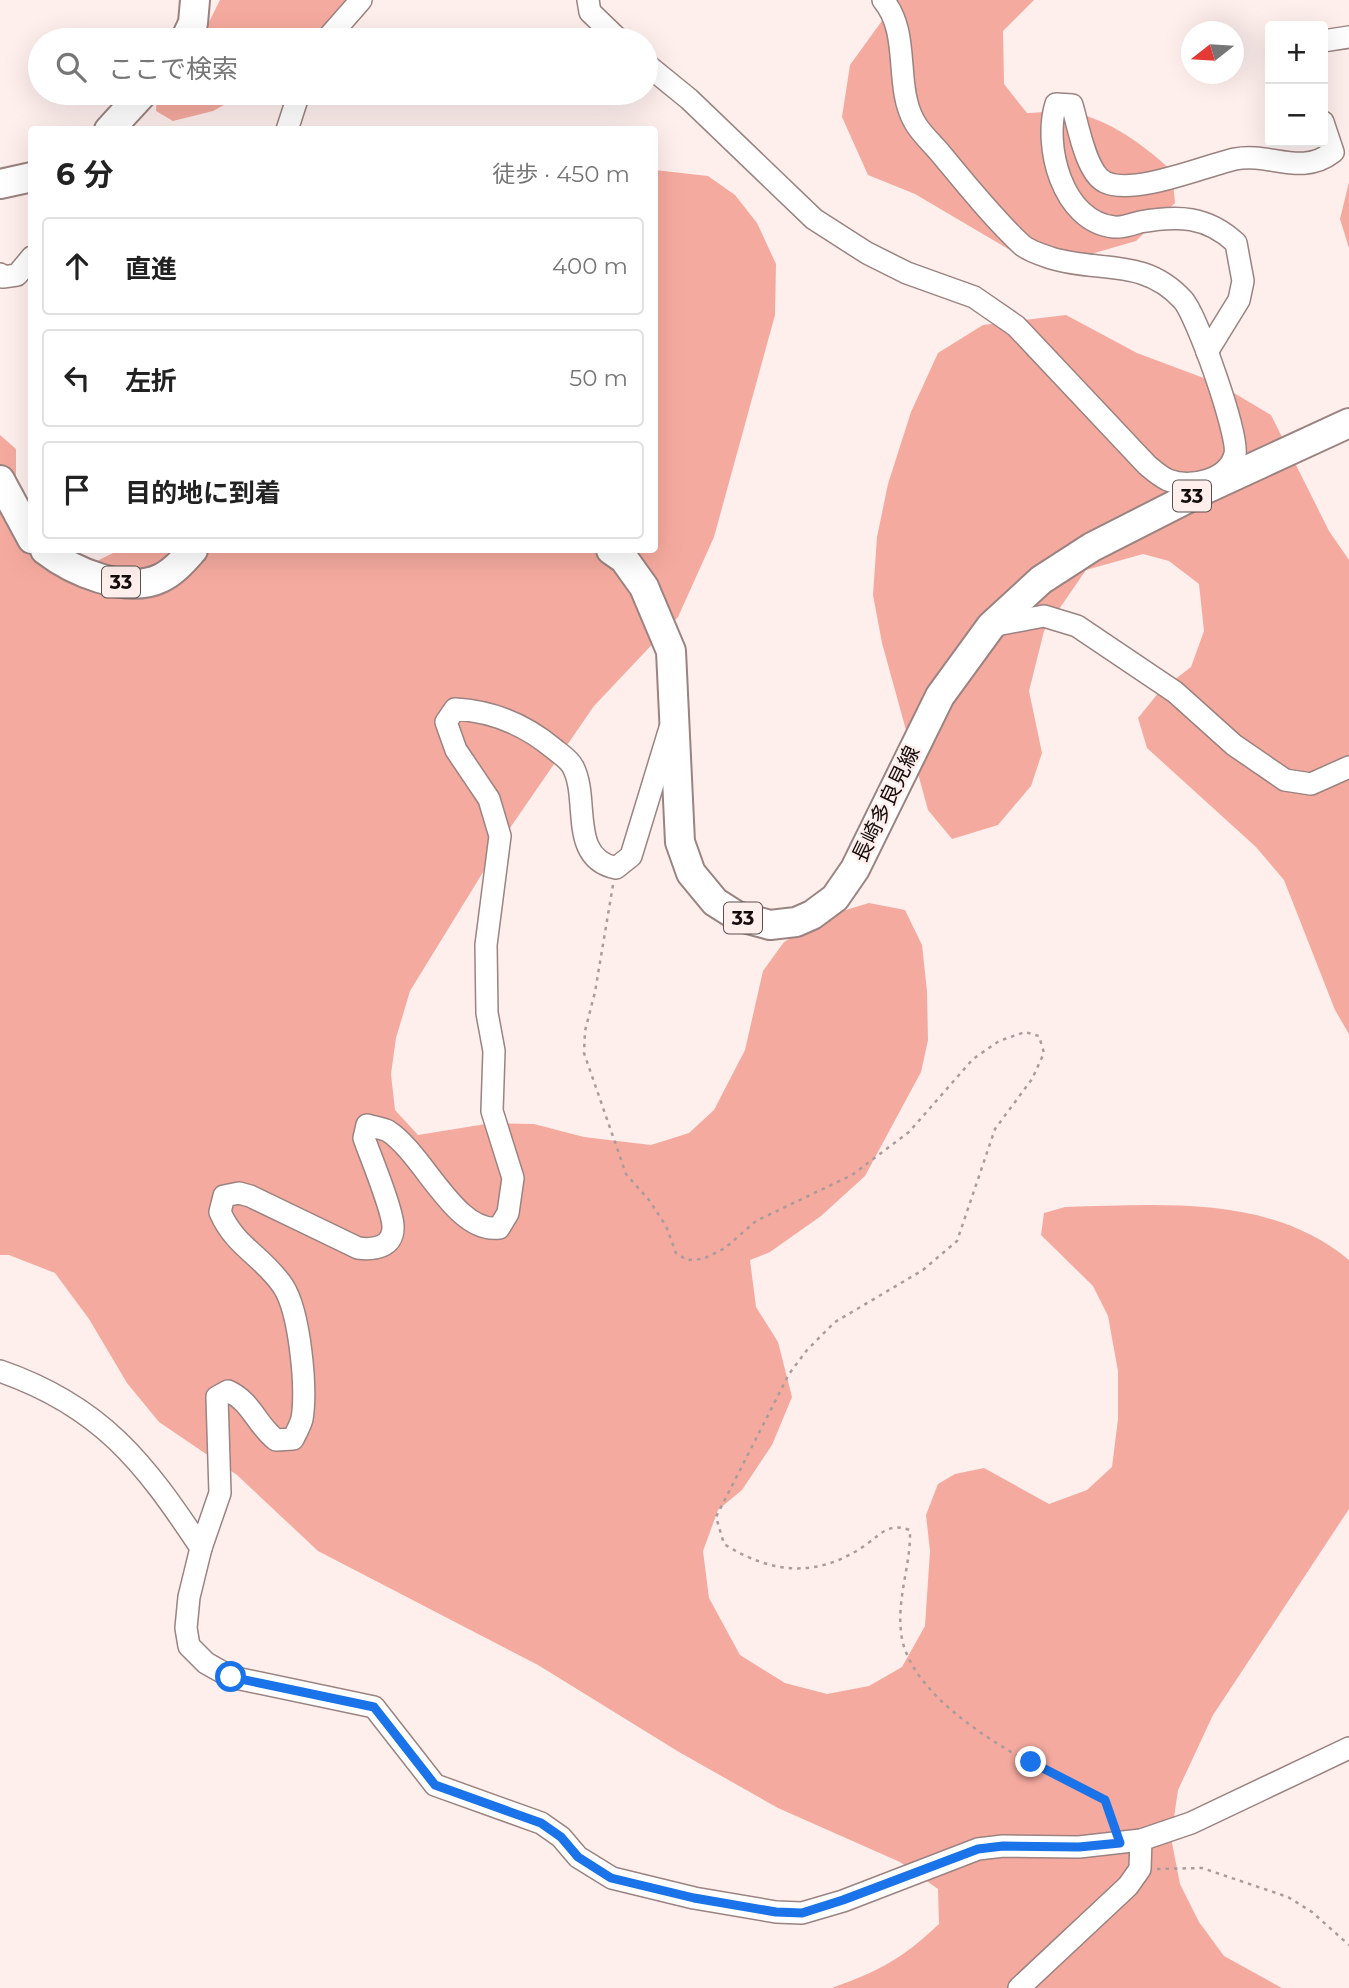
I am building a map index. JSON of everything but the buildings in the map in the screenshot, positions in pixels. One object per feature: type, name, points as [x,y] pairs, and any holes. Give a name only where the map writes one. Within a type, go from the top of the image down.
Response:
[{"type":"main road","points":[[191,28],[195,0]]},
{"type":"main road","points":[[113,126],[132,105]]},
{"type":"main road","points":[[0,184],[28,178]]},
{"type":"main road","name":"長崎多良見線","points":[[615,553],[624,559],[644,587],[671,651],[680,842],[691,873],[715,902],[737,916],[770,925],[796,922],[812,915],[835,898],[855,869],[940,696],[991,626],[1041,580],[1092,547],[1208,488],[1349,423]]},
{"type":"main road","points":[[0,482],[28,532]]},
{"type":"main road","name":"33","points":[[50,553],[84,572],[128,584],[160,579],[179,566],[190,553]]},
{"type":"street","points":[[336,28],[361,0]]},
{"type":"street","points":[[588,0],[590,12],[607,28]]},
{"type":"street","points":[[658,74],[689,99],[814,219],[867,253],[907,273],[974,297],[1016,326],[1147,465],[1167,480],[1188,484],[1209,479],[1227,470],[1235,453],[1230,425],[1200,329],[1186,303],[1171,288],[1137,270],[1052,259],[1024,247],[914,121],[903,86],[901,50],[888,6],[883,0]]},
{"type":"street","points":[[1328,40],[1349,37]]},
{"type":"street","points":[[1207,352],[1239,300],[1243,281],[1236,243],[1213,224],[1193,219],[1168,217],[1114,227],[1095,220],[1067,195],[1053,158],[1051,120],[1056,104],[1072,105],[1093,171],[1103,181],[1115,185],[1135,185],[1239,158],[1300,165],[1323,160],[1334,152],[1328,136]]},
{"type":"street","points":[[288,126],[295,105]]},
{"type":"street","points":[[0,274],[3,277],[18,275],[28,262]]},
{"type":"street","points":[[991,626],[1044,615],[1077,626],[1175,692],[1234,745],[1285,780],[1311,783],[1349,767]]},
{"type":"street","points":[[675,713],[631,856],[616,868],[601,864],[591,853],[580,813],[577,776],[571,763],[528,728],[475,710],[455,709],[446,722],[456,750],[489,799],[500,836],[486,959],[487,1013],[494,1051],[492,1111],[513,1178],[508,1213],[499,1228],[488,1229],[469,1221],[418,1158],[387,1130],[367,1125],[364,1138],[393,1227],[387,1243],[375,1250],[358,1248],[250,1196],[239,1193],[224,1196],[219,1212],[229,1233],[266,1265],[285,1288],[300,1338],[302,1421],[293,1439],[276,1440],[263,1429],[243,1398],[228,1391],[217,1397],[220,1493],[188,1597],[186,1628],[189,1646],[206,1663],[231,1677],[374,1707],[435,1785],[541,1823],[561,1837],[578,1857],[611,1878],[694,1898],[776,1912],[802,1913],[978,1849],[1003,1846],[1079,1847],[1130,1842],[1191,1822],[1349,1748]]},
{"type":"street","points":[[0,1371],[33,1383],[91,1416],[127,1447],[153,1477],[201,1548]]},
{"type":"street","points":[[1019,1988],[1128,1886],[1140,1869],[1130,1842]]},
{"type":"path","points":[[616,868],[595,992],[585,1031],[584,1053],[626,1174],[649,1200],[666,1226],[676,1253],[687,1260],[703,1259],[725,1248],[755,1221],[852,1175],[909,1132],[973,1059],[999,1041],[1025,1032],[1040,1036],[1044,1053],[1032,1079],[995,1129],[957,1241],[923,1270],[835,1322],[807,1350],[789,1374],[716,1517],[724,1544],[748,1559],[792,1570],[816,1568],[843,1558],[883,1530],[896,1526],[910,1530],[910,1547],[900,1605],[901,1634],[908,1657],[932,1692],[990,1740],[1105,1800],[1130,1842]]},
{"type":"path","points":[[1140,1869],[1202,1868],[1288,1896],[1312,1912],[1349,1945]]},
{"type":"shaded area","points":[[220,0],[360,0],[333,28],[206,28]]},
{"type":"shaded area","points":[[897,0],[1034,0],[1003,31],[1004,84],[1027,113],[1072,112],[1113,127],[1138,143],[1172,171],[1175,203],[1136,241],[1084,256],[1022,257],[915,194],[868,175],[842,117],[850,65]]},
{"type":"shaded area","points":[[156,105],[224,105],[213,111],[173,121],[156,111]]},
{"type":"shaded area","points":[[658,170],[708,176],[735,195],[757,223],[776,264],[775,315],[714,537],[678,617],[594,706],[512,825],[410,991],[396,1038],[391,1074],[395,1110],[418,1135],[492,1123],[534,1124],[584,1137],[651,1145],[689,1133],[714,1110],[745,1050],[763,971],[784,942],[829,915],[869,903],[905,910],[922,945],[927,991],[928,1040],[921,1072],[865,1176],[821,1216],[770,1252],[750,1260],[756,1307],[778,1342],[792,1397],[772,1445],[742,1490],[718,1510],[703,1551],[709,1598],[740,1655],[785,1683],[827,1694],[869,1686],[902,1667],[925,1626],[930,1551],[926,1515],[938,1484],[955,1474],[984,1468],[1049,1504],[1087,1490],[1112,1467],[1118,1419],[1118,1371],[1108,1316],[1093,1286],[1041,1235],[1044,1213],[1065,1207],[1176,1205],[1213,1208],[1250,1214],[1285,1224],[1318,1239],[1349,1260],[1349,1509],[1213,1715],[1178,1790],[1171,1838],[1180,1884],[1199,1922],[1224,1956],[1282,1988],[832,1988],[889,1963],[939,1924],[938,1889],[900,1862],[778,1808],[679,1752],[538,1665],[318,1551],[237,1475],[159,1422],[127,1383],[89,1319],[55,1273],[9,1255],[0,1255],[0,435],[16,449],[16,497],[28,513],[28,553],[58,553],[65,563],[97,561],[113,553],[658,553]]},
{"type":"shaded area","points":[[1349,182],[1349,248],[1340,219]]},
{"type":"shaded area","points":[[1066,315],[1137,353],[1217,383],[1271,415],[1329,531],[1349,560],[1349,1034],[1335,1010],[1284,880],[1256,847],[1147,748],[1138,718],[1160,691],[1191,667],[1204,631],[1199,584],[1169,561],[1143,554],[1086,570],[1044,631],[1029,691],[1042,753],[1031,786],[998,825],[952,839],[928,810],[882,643],[873,595],[877,537],[888,484],[911,412],[938,353],[983,325]]},
{"type":"route","points":[[231,1677],[374,1707],[382,1713],[435,1785],[541,1823],[561,1837],[578,1857],[611,1878],[694,1898],[776,1912],[802,1913],[978,1849],[1003,1846],[1079,1847],[1120,1843],[1105,1800],[1031,1762]]}]
